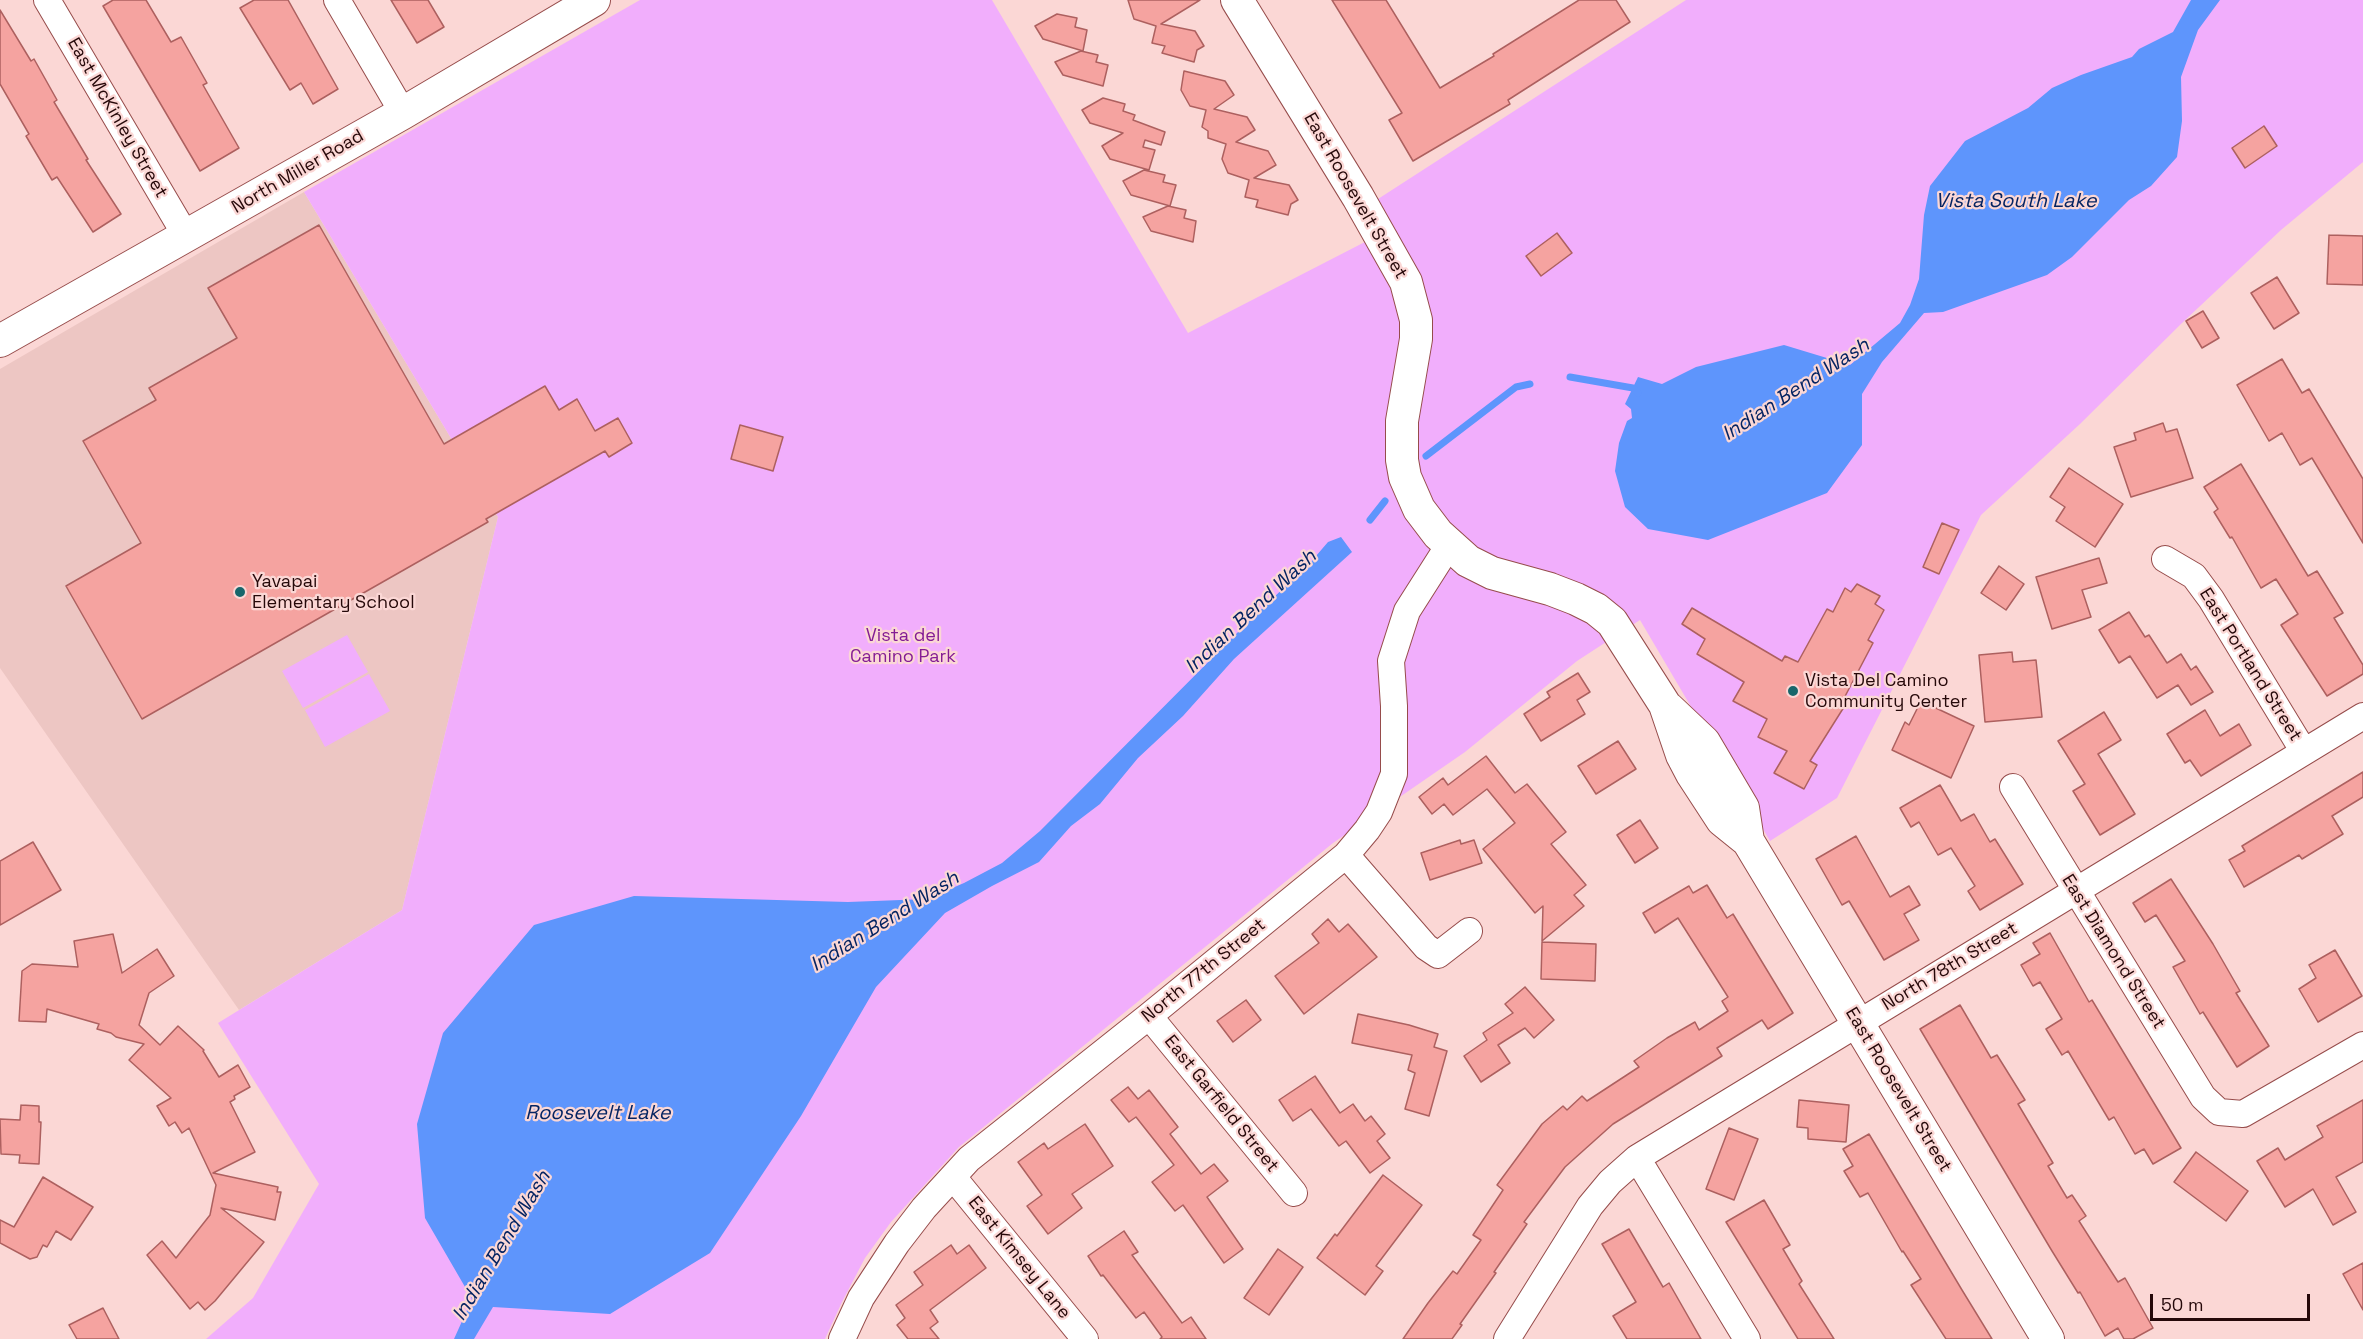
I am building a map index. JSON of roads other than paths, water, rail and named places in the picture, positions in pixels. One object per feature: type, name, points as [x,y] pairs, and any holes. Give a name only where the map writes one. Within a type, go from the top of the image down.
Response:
[{"type":"street","name":"East McKinley Street","points":[[47,0],[186,236]]},
{"type":"street","points":[[337,0],[403,113]]},
{"type":"street","name":"North Miller Road","points":[[0,341],[403,113],[594,0]]},
{"type":"street","name":"East Roosevelt Street","points":[[1237,0],[1358,197],[1406,282],[1416,320],[1416,339],[1402,421],[1402,460],[1409,487],[1419,509],[1449,545],[1468,561],[1492,573],[1550,589],[1596,609],[1612,622],[1665,705],[1682,755],[1692,774],[1722,820],[1748,841],[2048,1339]]},
{"type":"street","name":"North 77th Street","points":[[842,1339],[861,1299],[897,1243],[924,1208],[969,1159],[1346,855],[1367,830],[1379,812],[1394,774],[1394,706],[1391,661],[1407,611],[1449,545]]},
{"type":"street","name":"East Portland Street","points":[[2165,559],[2194,576],[2211,599],[2304,752]]},
{"type":"street","name":"North 78th Street","points":[[1507,1339],[1590,1206],[1610,1182],[1637,1158],[2363,716]]},
{"type":"street","name":"East Diamond Street","points":[[2013,787],[2203,1097],[2219,1112],[2243,1114],[2363,1045]]},
{"type":"street","points":[[1346,855],[1426,947],[1438,956],[1469,931]]},
{"type":"street","name":"East Garfield Street","points":[[1149,1016],[1294,1193]]},
{"type":"street","points":[[1637,1158],[1747,1339]]},
{"type":"street","name":"East Kimsey Lane","points":[[953,1177],[1085,1339]]},
{"type":"water","name":"Vista South Lake","points":[[2191,0],[2220,0],[2198,30],[2181,77],[2182,121],[2177,157],[2151,186],[2129,200],[2072,257],[2047,275],[1943,312],[1924,313],[1882,362],[1862,394],[1862,445],[1827,493],[1708,540],[1648,529],[1625,507],[1615,471],[1619,443],[1627,421],[1632,418],[1631,409],[1625,404],[1638,377],[1662,384],[1696,367],[1784,345],[1850,365],[1900,323],[1910,305],[1919,279],[1924,215],[1930,186],[1965,141],[2028,108],[2052,88],[2132,57],[2139,49],[2173,32]]},
{"type":"water","name":"Roosevelt Lake","points":[[1341,537],[1352,552],[1234,659],[1183,716],[1138,758],[1100,804],[1071,826],[1039,862],[945,913],[876,987],[801,1116],[710,1253],[610,1314],[493,1307],[474,1339],[454,1339],[472,1299],[425,1218],[417,1124],[443,1033],[534,925],[634,896],[848,902],[927,899],[964,883],[1002,863],[1040,831],[1253,617],[1310,563],[1328,542]]},
{"type":"waterway","name":"Indian Bend Wash","points":[[1570,377],[1633,388],[1638,393]]},
{"type":"waterway","name":"Indian Bend Wash","points":[[1426,456],[1516,387],[1530,384]]},
{"type":"waterway","name":"Indian Bend Wash","points":[[1370,520],[1385,501]]},
{"type":"place","name":"Yavapai Elementary School","points":[[240,592]]},
{"type":"place","name":"Vista Del Camino Community Center","points":[[1793,691]]},
{"type":"park label","name":"Vista del Camino Park","points":[[903,646]]}]
